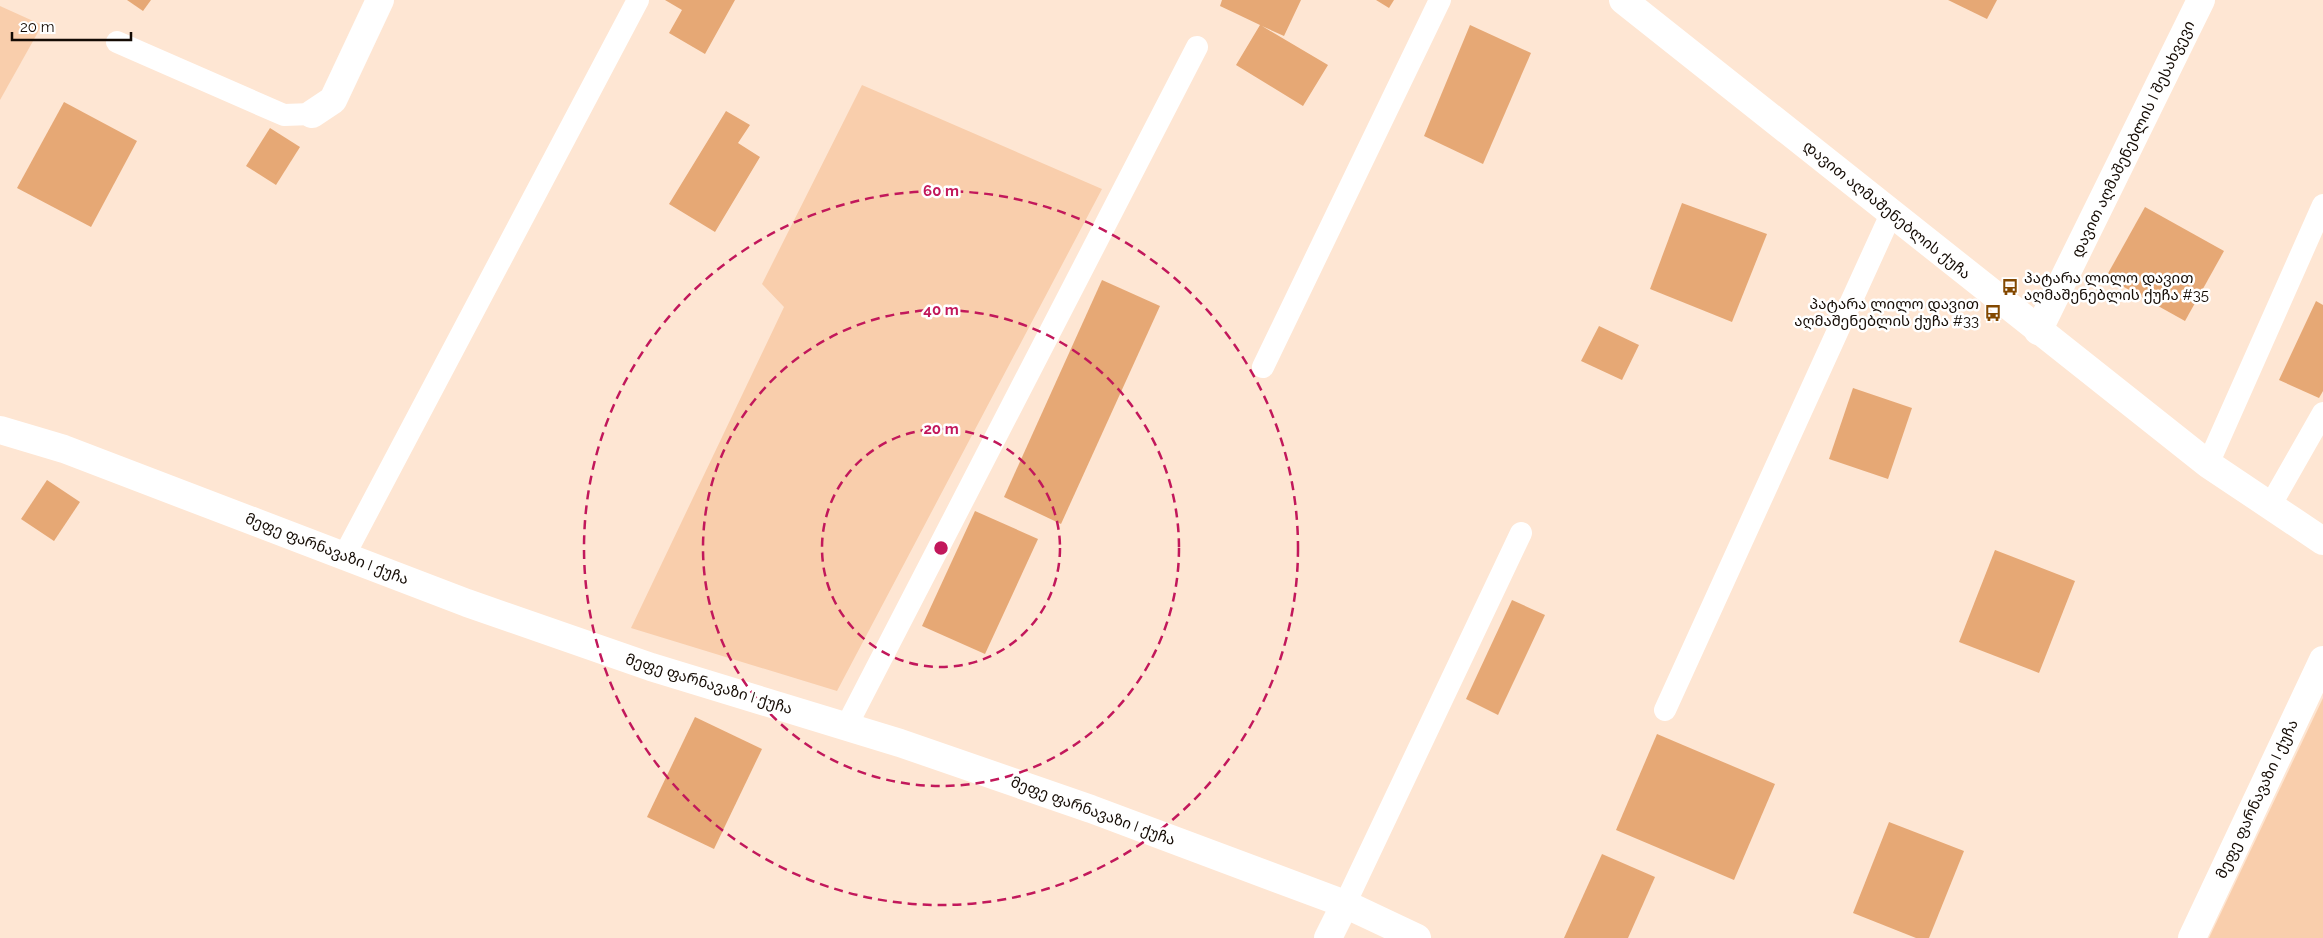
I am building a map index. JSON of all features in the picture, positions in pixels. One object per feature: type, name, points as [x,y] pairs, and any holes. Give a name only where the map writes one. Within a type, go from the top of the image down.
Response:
[{"type":"street","points":[[312,114],[333,100],[380,0]]},
{"type":"street","name":"დავით აღმაშენებლის ქუჩა","points":[[1623,0],[2208,464],[2323,541]]},
{"type":"street","name":"დავით აღმაშენებლის I შესახვევი","points":[[2038,331],[2201,0]]},
{"type":"street","name":"მეფე ფარნავაზი I ქუჩა","points":[[0,430],[64,450],[467,602],[651,667],[846,727],[1091,809],[1345,904],[1417,938]]},
{"type":"street","name":"მეფე ფარნავაზი I ქუჩა","points":[[2192,938],[2323,660]]},
{"type":"street","points":[[1328,938],[1345,904]]},
{"type":"lane","points":[[344,556],[638,0]]},
{"type":"lane","points":[[1263,367],[1440,0]]},
{"type":"lane","points":[[117,42],[284,115],[312,114]]},
{"type":"lane","points":[[846,727],[1196,47]]},
{"type":"lane","points":[[2208,464],[2323,205]]},
{"type":"lane","points":[[1666,710],[1891,214]]},
{"type":"lane","points":[[2270,506],[2323,413]]},
{"type":"lane","points":[[1345,904],[1521,533]]},
{"type":"shaded area","points":[[0,6],[42,25],[0,100]]},
{"type":"shaded area","points":[[862,85],[1102,189],[837,691],[631,628],[784,307],[762,284]]},
{"type":"shaded area","points":[[2323,698],[2323,938],[2209,938]]},
{"type":"building","points":[[127,0],[151,0],[143,11]]},
{"type":"building","points":[[665,0],[735,0],[705,54],[669,33],[682,10]]},
{"type":"building","points":[[1222,0],[1301,0],[1284,36],[1262,26],[1328,65],[1303,106],[1236,65],[1260,25],[1220,6]]},
{"type":"building","points":[[1376,0],[1394,0],[1389,8]]},
{"type":"building","points":[[1948,0],[1997,0],[1987,19]]},
{"type":"building","points":[[1470,25],[1531,53],[1483,164],[1424,136]]},
{"type":"building","points":[[64,102],[137,141],[91,227],[17,188]]},
{"type":"building","points":[[726,111],[750,125],[738,143],[760,157],[715,232],[669,204]]},
{"type":"building","points":[[270,128],[300,147],[276,185],[246,166]]},
{"type":"building","points":[[1682,203],[1767,234],[1732,322],[1650,289]]},
{"type":"building","points":[[2145,207],[2224,251],[2185,321],[2106,277]]},
{"type":"building","points":[[1102,280],[1160,306],[1061,524],[1004,497]]},
{"type":"building","points":[[2316,301],[2323,305],[2323,391],[2319,398],[2279,380]]},
{"type":"building","points":[[1599,326],[1639,345],[1622,380],[1581,361]]},
{"type":"building","points":[[1853,388],[1912,408],[1888,479],[1829,459]]},
{"type":"building","points":[[47,480],[80,502],[54,541],[21,519]]},
{"type":"building","points":[[975,511],[1038,539],[985,654],[922,626]]},
{"type":"building","points":[[1995,550],[2075,581],[2039,673],[1959,642]]},
{"type":"building","points":[[1512,600],[1545,615],[1498,715],[1466,699]]},
{"type":"building","points":[[695,717],[762,749],[714,849],[647,817]]},
{"type":"building","points":[[1657,734],[1775,784],[1734,880],[1616,830]]},
{"type":"building","points":[[1889,822],[1964,851],[1929,938],[1916,938],[1853,913]]},
{"type":"building","points":[[1602,854],[1655,877],[1628,938],[1564,938]]},
{"type":"place","name":"პატარა ლილო დავით აღმაშენებლის ქუჩა #35","points":[[2010,287]]},
{"type":"place","name":"პატარა ლილო დავით აღმაშენებლის ქუჩა #33","points":[[1993,313]]}]
